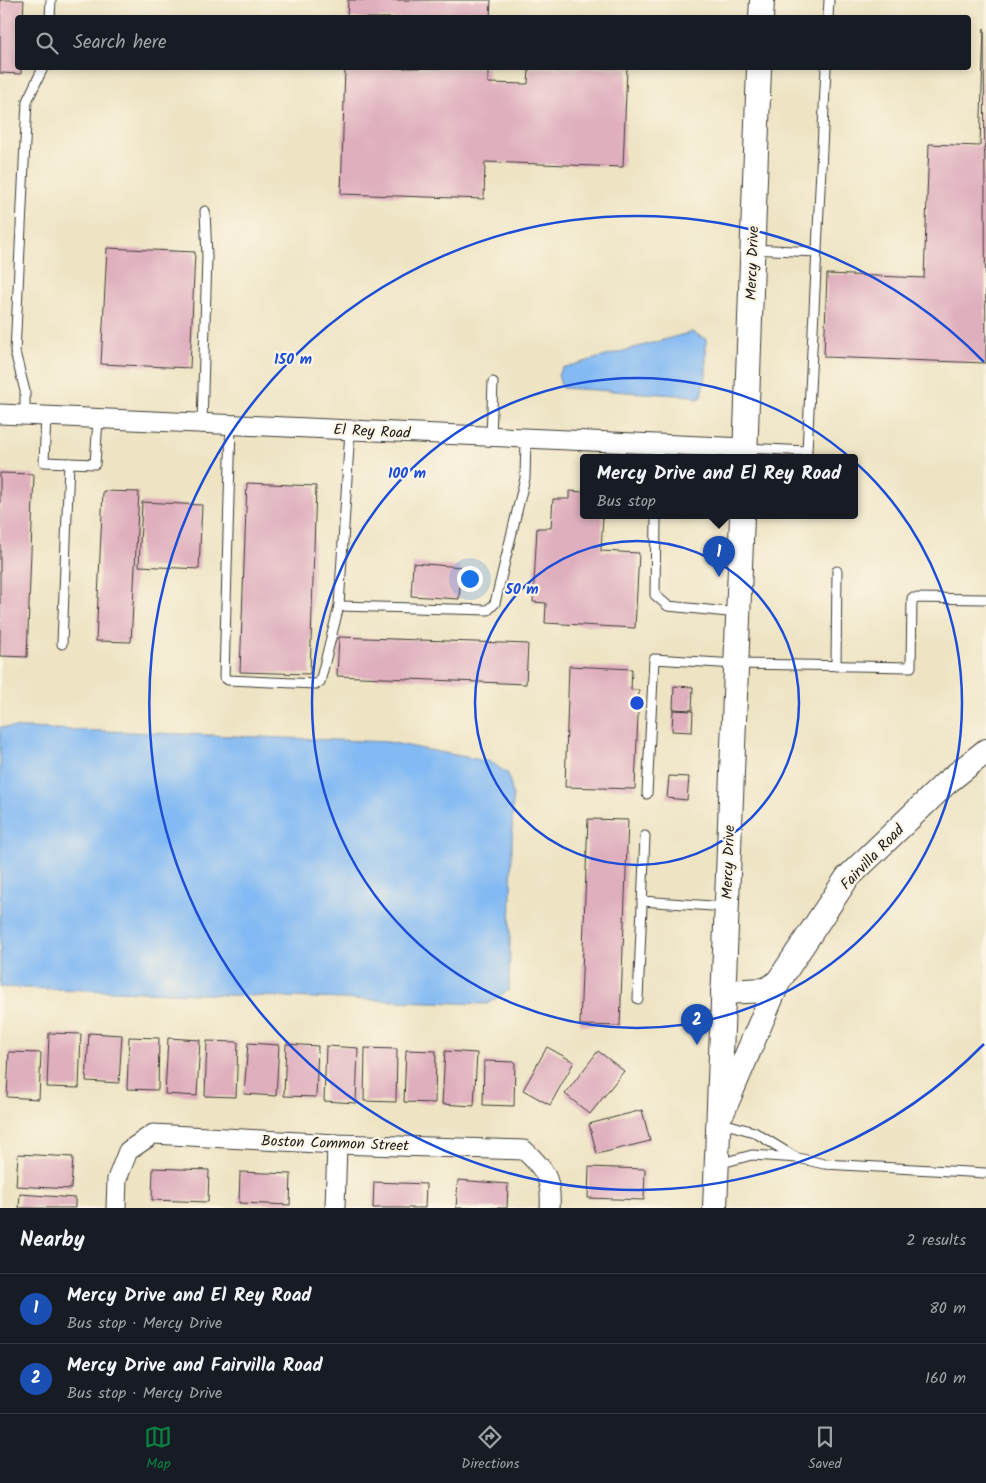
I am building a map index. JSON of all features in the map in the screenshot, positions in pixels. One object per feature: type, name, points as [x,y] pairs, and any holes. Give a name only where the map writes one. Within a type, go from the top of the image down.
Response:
[{"type":"street","points":[[761,15],[762,0]]},
{"type":"street","name":"Mercy Drive","points":[[745,453],[760,70]]},
{"type":"street","name":"El Rey Road","points":[[0,414],[491,437],[658,451],[745,453]]},
{"type":"street","name":"Mercy Drive","points":[[715,1208],[742,519]]},
{"type":"street","name":"Fairvilla Road","points":[[718,1122],[778,982],[847,878],[946,783],[986,751]]},
{"type":"street","points":[[723,992],[766,990],[778,982]]},
{"type":"street","name":"Boston Common Street","points":[[116,1208],[117,1179],[128,1151],[153,1134],[337,1144],[524,1150],[541,1165],[552,1188],[550,1208]]},
{"type":"street","points":[[334,1208],[337,1144]]},
{"type":"lane","points":[[50,15],[51,0]]},
{"type":"lane","points":[[828,15],[829,0]]},
{"type":"lane","points":[[25,415],[25,391],[15,352],[27,101],[42,70]]},
{"type":"lane","points":[[745,453],[807,451],[826,70]]},
{"type":"lane","points":[[202,424],[207,257],[205,211]]},
{"type":"lane","points":[[752,249],[817,252]]},
{"type":"lane","points":[[491,437],[493,382]]},
{"type":"lane","points":[[46,416],[44,462],[95,464],[98,419]]},
{"type":"lane","points":[[231,425],[224,677],[228,680],[238,681],[316,684],[320,682],[339,606],[350,430]]},
{"type":"lane","points":[[339,606],[488,610],[495,603],[525,478],[526,439]]},
{"type":"lane","points":[[62,644],[69,463]]},
{"type":"lane","points":[[656,519],[655,595],[668,606],[738,612]]},
{"type":"lane","points":[[836,666],[837,571]]},
{"type":"lane","points":[[647,794],[654,659],[736,664],[911,667],[912,598],[986,599]]},
{"type":"lane","points":[[638,999],[645,836]]},
{"type":"lane","points":[[642,901],[726,907]]},
{"type":"lane","points":[[718,1122],[754,1132],[798,1158]]},
{"type":"lane","points":[[716,1164],[752,1155],[798,1158],[824,1164],[986,1173]]},
{"type":"water","points":[[692,332],[706,339],[706,375],[701,397],[697,399],[693,396],[562,388],[558,375],[562,368]]},
{"type":"water","points":[[0,727],[388,742],[491,762],[508,774],[513,794],[509,990],[487,1004],[0,987]]},
{"type":"building","points":[[0,0],[24,0],[23,15],[15,15],[15,70],[21,70],[21,74],[0,73]]},
{"type":"building","points":[[348,0],[491,0],[490,15],[347,15]]},
{"type":"building","points":[[984,28],[986,363],[824,357],[827,274],[924,278],[929,144],[980,146]]},
{"type":"building","points":[[345,70],[488,70],[488,83],[528,84],[529,70],[627,70],[623,167],[485,162],[484,199],[341,194]]},
{"type":"building","points":[[107,248],[195,252],[190,368],[101,364]]},
{"type":"building","points":[[0,473],[34,474],[27,657],[0,656]]},
{"type":"building","points":[[247,483],[316,486],[310,674],[240,672]]},
{"type":"building","points":[[103,491],[139,492],[131,642],[96,641]]},
{"type":"building","points":[[569,491],[580,492],[580,519],[603,519],[601,551],[639,553],[635,628],[545,623],[546,603],[533,602],[537,528],[551,528],[553,499],[569,499]]},
{"type":"building","points":[[142,502],[202,505],[199,569],[139,566]]},
{"type":"building","points":[[413,563],[461,567],[459,599],[411,596]]},
{"type":"building","points":[[339,637],[528,644],[526,684],[337,676]]},
{"type":"building","points":[[569,666],[632,669],[631,690],[639,690],[635,789],[565,787]]},
{"type":"building","points":[[674,686],[693,687],[692,710],[673,709]]},
{"type":"building","points":[[673,710],[693,711],[692,732],[672,731]]},
{"type":"building","points":[[669,776],[689,777],[687,800],[667,798]]},
{"type":"building","points":[[588,819],[628,820],[620,1026],[580,1025]]},
{"type":"building","points":[[49,1033],[81,1034],[79,1088],[47,1087]]},
{"type":"building","points":[[89,1033],[122,1035],[119,1083],[86,1081]]},
{"type":"building","points":[[129,1037],[159,1038],[158,1090],[127,1089]]},
{"type":"building","points":[[168,1038],[200,1040],[197,1096],[165,1094]]},
{"type":"building","points":[[207,1041],[238,1042],[236,1097],[205,1096]]},
{"type":"building","points":[[248,1043],[279,1045],[276,1096],[244,1094]]},
{"type":"building","points":[[286,1044],[318,1046],[316,1097],[284,1096]]},
{"type":"building","points":[[326,1046],[358,1048],[356,1103],[324,1101]]},
{"type":"building","points":[[547,1047],[574,1062],[550,1105],[523,1090]]},
{"type":"building","points":[[365,1048],[397,1049],[396,1102],[364,1101]]},
{"type":"building","points":[[406,1050],[436,1051],[435,1103],[404,1102]]},
{"type":"building","points":[[445,1051],[477,1053],[474,1106],[442,1104]]},
{"type":"building","points":[[598,1051],[624,1071],[590,1114],[565,1094]]},
{"type":"building","points":[[9,1052],[41,1053],[39,1099],[7,1097]]},
{"type":"building","points":[[484,1061],[515,1062],[514,1106],[483,1105]]},
{"type":"building","points":[[642,1110],[650,1141],[597,1154],[589,1124]]},
{"type":"building","points":[[18,1154],[73,1157],[71,1189],[16,1186]]},
{"type":"building","points":[[589,1167],[645,1169],[644,1200],[588,1198]]},
{"type":"building","points":[[153,1168],[209,1170],[208,1202],[152,1200]]},
{"type":"building","points":[[240,1172],[291,1174],[290,1205],[239,1203]]},
{"type":"building","points":[[458,1180],[508,1184],[507,1208],[456,1208]]},
{"type":"building","points":[[374,1182],[426,1184],[425,1208],[373,1208]]},
{"type":"building","points":[[20,1194],[75,1198],[75,1208],[19,1208]]},
{"type":"place","name":"Mercy Drive and El Rey Road","points":[[719,577]]},
{"type":"place","name":"Mercy Drive and Fairvilla Road","points":[[697,1045]]}]
